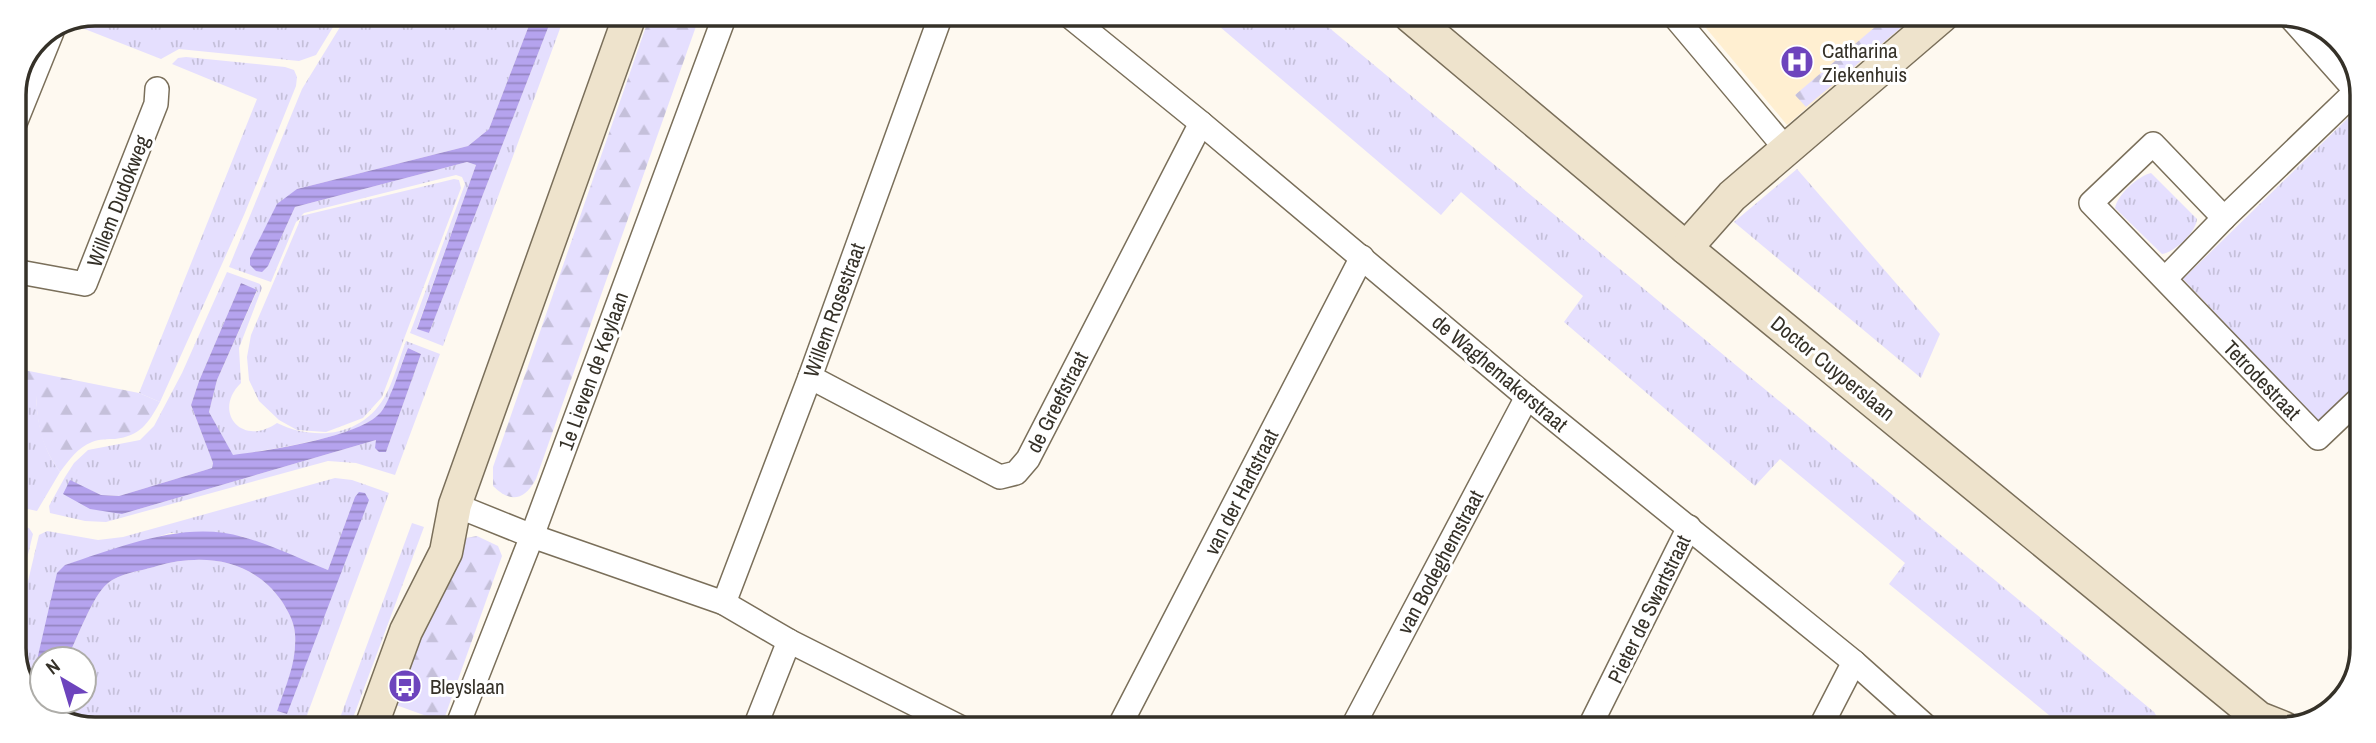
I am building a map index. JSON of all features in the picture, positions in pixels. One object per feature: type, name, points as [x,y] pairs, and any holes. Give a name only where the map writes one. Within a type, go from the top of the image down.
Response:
[{"type":"street","points":[[374,717],[406,631],[428,544],[455,505],[626,26]]},
{"type":"street","name":"1e Lieven de Keylaan","points":[[461,717],[532,536],[722,26]]},
{"type":"street","name":"Willem Rosestraat","points":[[724,603],[810,377],[937,26]]},
{"type":"street","name":"de Waghemakerstraat","points":[[1082,26],[1201,122],[1527,397],[1854,662],[1916,717]]},
{"type":"street","name":"Doctor Cuyperslaan","points":[[1422,26],[1686,248],[2260,717]]},
{"type":"street","points":[[1682,26],[1786,149]]},
{"type":"street","points":[[1686,248],[1732,196],[1930,26]]},
{"type":"street","points":[[2309,33],[2347,79]]},
{"type":"street","points":[[26,96],[46,46]]},
{"type":"street","name":"Willem Dudokweg","points":[[26,273],[85,285],[156,104],[157,89]]},
{"type":"street","points":[[2165,279],[2224,218],[2350,101]]},
{"type":"street","name":"de Greefstraat","points":[[810,377],[1000,477],[1016,473],[1028,459],[1201,122]]},
{"type":"street","name":"Tetrodestraat","points":[[2224,218],[2152,144],[2091,203],[2318,438],[2350,408]]},
{"type":"street","name":"van der Hartstraat","points":[[1124,717],[1362,257]]},
{"type":"street","name":"van Bodeghemstraat","points":[[1358,717],[1527,397]]},
{"type":"street","points":[[455,505],[532,536],[724,603],[789,641],[940,717]]},
{"type":"street","name":"Pieter de Swartstraat","points":[[1594,717],[1689,527]]},
{"type":"street","points":[[759,717],[789,641]]},
{"type":"street","points":[[1826,717],[1854,662]]},
{"type":"shaded area","points":[[529,26],[549,26],[429,333],[417,329],[476,165],[467,162],[295,207],[268,266],[262,272],[256,271],[250,265],[250,258],[277,204],[297,189],[468,146],[489,129]]},
{"type":"shaded area","name":"Catharina Ziekenhuis","points":[[1704,26],[1903,26],[1787,125]]},
{"type":"shaded area","points":[[241,283],[257,290],[217,380],[209,412],[233,455],[334,436],[370,421],[385,406],[408,348],[421,354],[386,452],[379,452],[375,448],[376,440],[122,514],[90,509],[63,494],[70,480],[101,495],[119,496],[212,468],[213,463],[191,405]]},
{"type":"shaded area","points":[[359,492],[365,493],[369,500],[287,714],[277,711],[294,654],[292,620],[269,586],[241,568],[225,563],[209,560],[174,562],[118,577],[107,584],[96,598],[73,645],[40,645],[57,573],[65,565],[153,538],[198,532],[243,537],[328,570],[355,497]]},
{"type":"green space","points":[[334,26],[316,55],[299,61],[179,49],[161,59],[82,28]]},
{"type":"green space","points":[[341,26],[529,26],[489,129],[468,146],[297,189],[268,266],[295,207],[467,162],[476,165],[417,328],[429,333],[549,26],[561,26],[443,346],[410,333],[465,184],[462,177],[456,175],[304,213],[301,216],[454,179],[459,180],[461,188],[382,397],[363,418],[326,432],[297,430],[279,420],[259,401],[249,380],[247,357],[251,335],[301,218],[296,222],[271,282],[229,267],[302,89]]},
{"type":"green space","points":[[646,26],[696,26],[536,479],[527,492],[511,497],[493,486],[493,467]]},
{"type":"green space","points":[[1219,26],[1327,26],[2157,717],[2051,717],[1889,584],[1905,563],[1780,459],[1755,486],[1564,322],[1583,296],[1461,192],[1441,215]]},
{"type":"green space","points":[[1876,26],[1903,26],[1806,107],[1795,95]]},
{"type":"green space","points":[[178,58],[285,67],[294,70],[297,77],[296,86],[244,215],[160,402],[139,393],[257,99],[172,64]]},
{"type":"green space","points":[[2348,118],[2350,119],[2350,396],[2321,424],[2183,279]]},
{"type":"green space","points":[[1797,169],[1940,334],[1921,378],[1734,222]]},
{"type":"green space","points":[[2151,173],[2197,219],[2193,230],[2184,241],[2173,250],[2162,254],[2115,208],[2129,187]]},
{"type":"green space","points":[[227,272],[260,284],[262,288],[239,348],[241,383],[229,405],[230,415],[242,429],[264,430],[277,423],[306,432],[336,432],[350,428],[363,421],[384,398],[406,341],[440,354],[395,475],[356,463],[328,461],[106,522],[85,521],[50,513],[49,506],[74,463],[88,450],[140,440],[154,426],[182,373]],"holes":[[[241,283],[257,291],[217,380],[209,412],[233,456],[334,436],[370,421],[386,406],[408,348],[421,354],[386,452],[376,440],[122,514],[70,481],[101,495],[119,496],[212,468],[213,463],[191,405]]]},
{"type":"green space","points":[[26,370],[139,393],[160,402],[147,423],[137,432],[87,444],[74,454],[60,472],[42,436],[36,396],[26,394]]},
{"type":"green space","points":[[26,393],[36,395],[42,436],[60,472],[37,511],[26,509]]},
{"type":"green space","points":[[335,478],[352,480],[389,493],[306,717],[82,715],[98,715],[98,645],[74,645],[91,608],[112,580],[157,566],[192,560],[209,560],[241,568],[269,586],[292,620],[294,654],[277,711],[287,714],[355,497],[328,570],[241,536],[170,533],[65,565],[41,645],[28,645],[28,661],[26,590],[39,535],[47,531],[98,540],[123,537]]},
{"type":"green space","points":[[412,523],[424,527],[353,717],[340,717]]},
{"type":"green space","points":[[26,527],[33,534],[26,562]]},
{"type":"green space","points":[[477,536],[498,546],[502,556],[445,717],[429,717],[396,705],[450,558],[466,538]]},
{"type":"place","name":"Catharina Ziekenhuis","points":[[1797,62]]},
{"type":"place","name":"Bleyslaan","points":[[405,686]]}]
